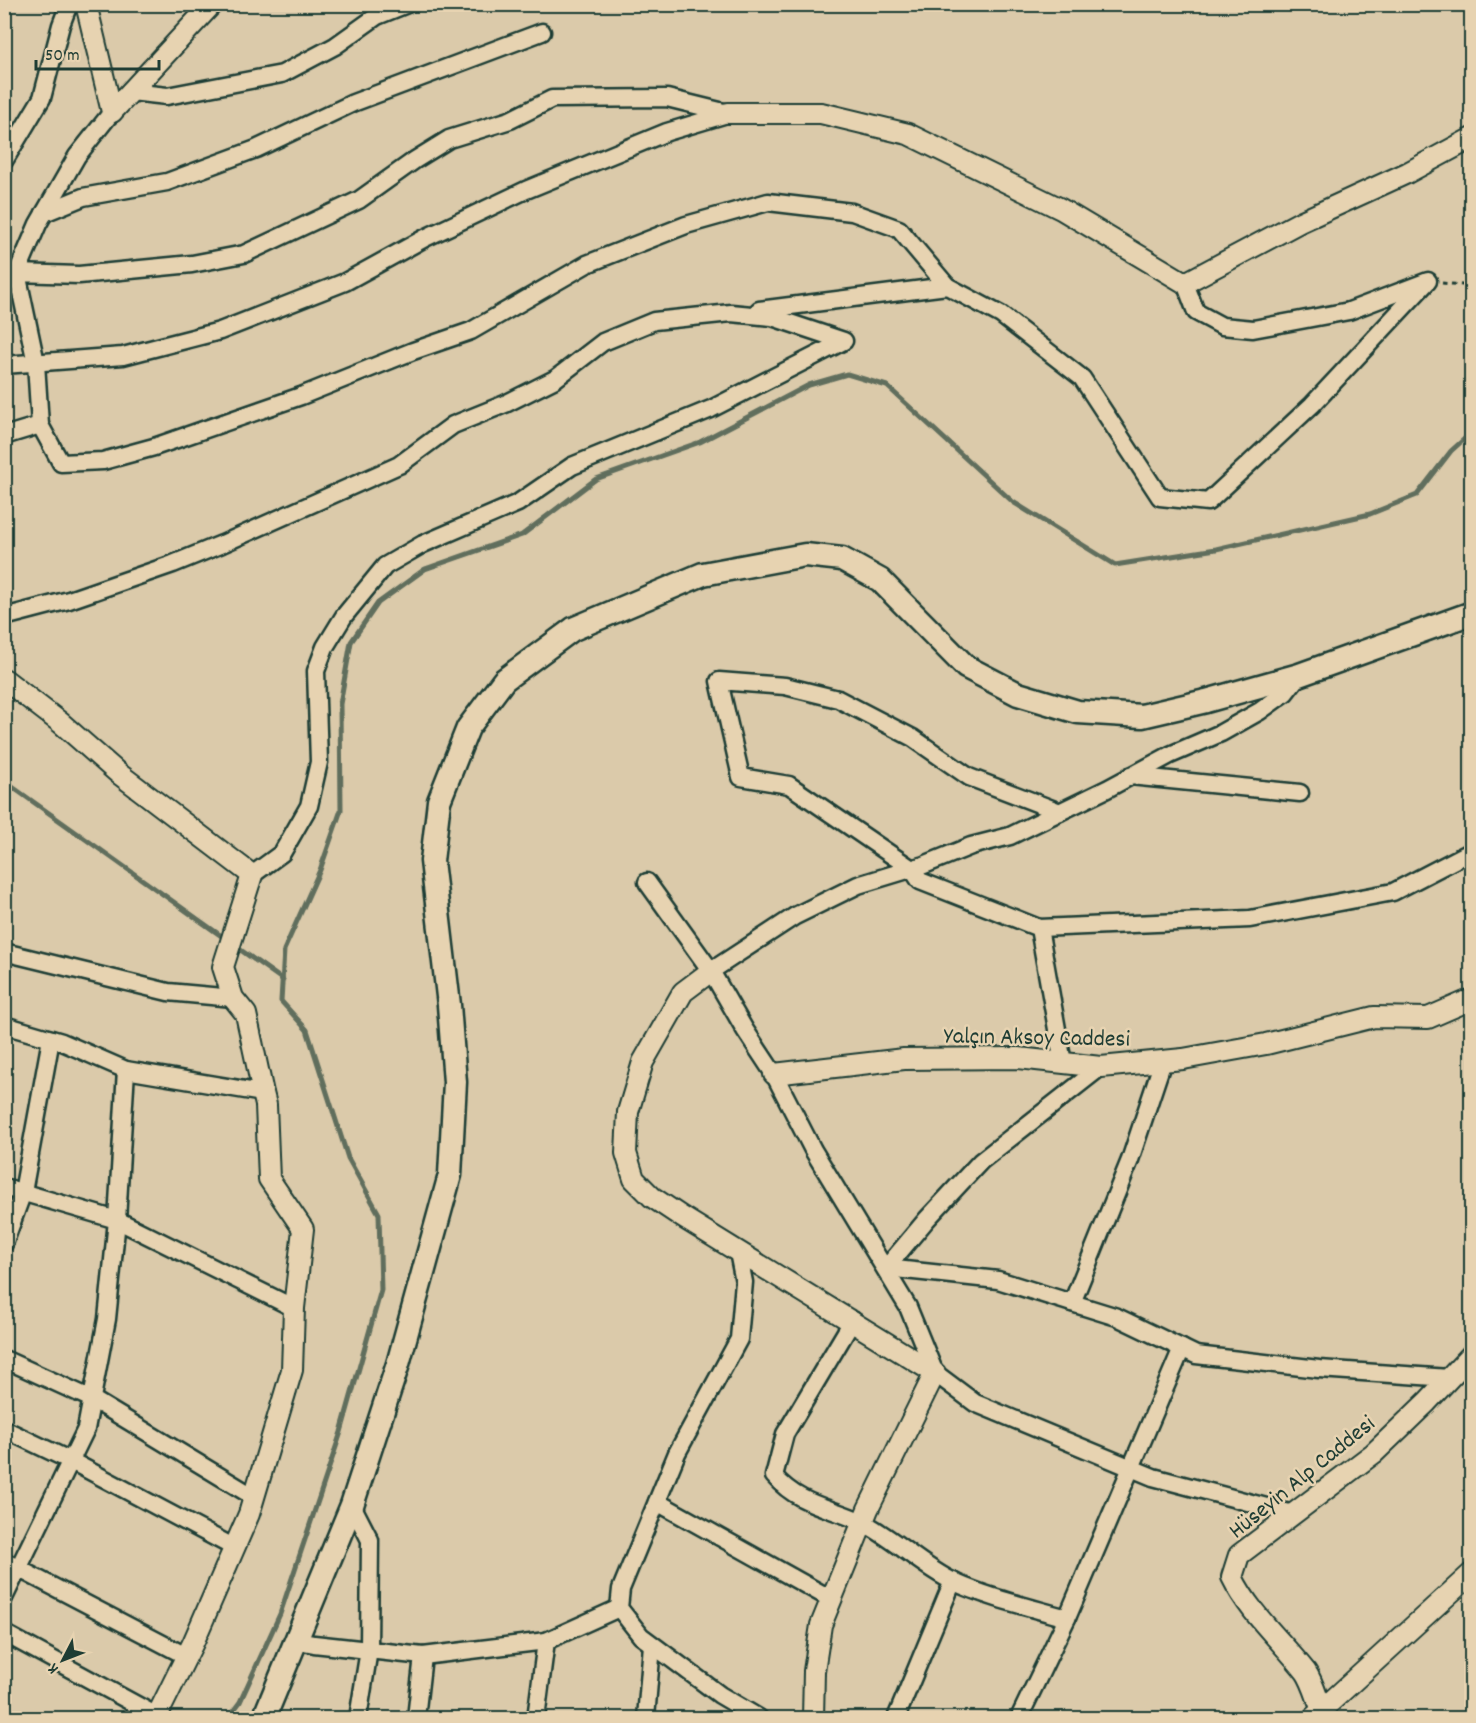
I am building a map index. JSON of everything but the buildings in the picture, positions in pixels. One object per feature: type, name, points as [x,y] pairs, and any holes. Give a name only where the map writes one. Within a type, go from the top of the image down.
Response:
[{"type":"main road","points":[[264,1719],[352,1505],[398,1364],[450,1175],[455,1083],[449,1005],[432,861],[439,801],[468,728],[504,680],[573,629],[703,574],[805,555],[842,559],[880,580],[966,667],[1018,694],[1078,712],[1142,716],[1299,675],[1472,613]]},
{"type":"street","points":[[4,161],[42,98],[61,25],[69,4]]},
{"type":"street","points":[[89,4],[87,8],[112,112]]},
{"type":"street","points":[[212,4],[112,112],[77,156],[44,213],[11,279],[36,363],[40,424],[61,463],[103,461],[154,447],[301,396],[413,351],[471,331],[587,264],[686,225],[768,202],[852,212],[899,228],[947,286],[1002,315],[1082,378],[1160,497],[1208,502],[1312,405],[1428,281]]},
{"type":"street","points":[[131,92],[167,96],[282,74],[335,46],[377,16],[407,4]]},
{"type":"street","points":[[44,213],[83,197],[167,182],[256,149],[353,103],[542,32]]},
{"type":"street","points":[[11,279],[192,264],[244,254],[359,200],[449,139],[510,120],[552,99],[667,98],[728,113],[821,113],[908,134],[1061,209],[1185,283],[1196,312],[1222,326],[1253,329],[1349,311],[1428,281]]},
{"type":"street","points":[[4,365],[123,356],[220,331],[345,282],[425,238],[526,190],[667,132],[728,113]]},
{"type":"street","points":[[1185,283],[1300,222],[1407,173],[1472,138]]},
{"type":"street","points":[[4,617],[69,600],[172,564],[399,465],[453,425],[505,404],[555,379],[603,342],[654,321],[947,286]]},
{"type":"street","points":[[4,1633],[157,1717],[249,1515],[292,1370],[294,1308],[303,1229],[269,1179],[266,1105],[246,1014],[233,998],[223,967],[252,875],[282,853],[309,807],[319,762],[316,671],[325,647],[344,616],[385,566],[423,544],[518,503],[572,466],[711,409],[844,340],[772,317],[731,313]]},
{"type":"street","points":[[4,436],[40,424]]},
{"type":"street","points":[[1293,1514],[1154,1476],[975,1402],[853,1320],[738,1252],[652,1197],[634,1179],[626,1153],[628,1112],[643,1062],[683,992],[711,971],[795,916],[858,885],[912,869],[971,846],[1010,836],[1170,755],[1221,733],[1260,711],[1285,693],[1299,675]]},
{"type":"street","points":[[4,679],[61,723],[118,773],[252,875]]},
{"type":"street","points":[[1060,812],[969,777],[913,738],[838,699],[785,686],[719,681],[741,777],[789,785],[912,869],[920,881],[1039,928],[1250,919],[1393,892],[1472,851]]},
{"type":"street","points":[[1130,776],[1300,793]]},
{"type":"street","points":[[647,882],[711,971],[774,1074],[813,1150],[908,1307],[935,1373],[862,1522],[820,1625],[814,1671],[813,1719]]},
{"type":"street","points":[[1039,928],[1064,1063]]},
{"type":"street","points":[[4,952],[168,992],[233,998]]},
{"type":"street","name":"Yalçın Aksoy Caddesi","points":[[774,1074],[904,1059],[1018,1058],[1101,1067],[1163,1061],[1266,1044],[1374,1017],[1428,1018],[1472,999]]},
{"type":"street","points":[[4,1025],[51,1039],[126,1070],[263,1092]]},
{"type":"street","points":[[4,1244],[23,1192],[51,1039]]},
{"type":"street","points":[[1072,1303],[1130,1160],[1163,1061]]},
{"type":"street","points":[[886,1268],[927,1219],[981,1161],[1101,1067]]},
{"type":"street","points":[[4,1598],[12,1564],[71,1461],[86,1429],[107,1319],[117,1220],[126,1070]]},
{"type":"street","points":[[4,1187],[117,1220],[294,1308]]},
{"type":"street","points":[[738,1252],[744,1282],[739,1338],[677,1454],[621,1589],[619,1608],[640,1636],[720,1695],[759,1719]]},
{"type":"street","points":[[886,1268],[998,1280],[1117,1317],[1196,1355],[1319,1368],[1449,1378]]},
{"type":"street","points":[[853,1320],[785,1434],[774,1476],[783,1487],[820,1508],[862,1522],[953,1581],[1007,1601],[1067,1618]]},
{"type":"street","points":[[1018,1719],[1067,1618],[1182,1348]]},
{"type":"street","name":"Hüseyin Alp Caddesi","points":[[1321,1716],[1307,1674],[1266,1629],[1239,1592],[1232,1577],[1239,1555],[1374,1453],[1472,1354]]},
{"type":"street","points":[[4,1359],[92,1399],[254,1497]]},
{"type":"street","points":[[4,1430],[71,1461],[235,1548]]},
{"type":"street","points":[[657,1502],[831,1599]]},
{"type":"street","points":[[352,1505],[370,1540],[369,1650],[358,1719]]},
{"type":"street","points":[[12,1564],[186,1656]]},
{"type":"street","points":[[1321,1716],[1472,1573]]},
{"type":"street","points":[[896,1719],[953,1581]]},
{"type":"street","points":[[298,1641],[423,1656],[546,1641],[619,1608]]},
{"type":"street","points":[[536,1719],[546,1641]]},
{"type":"street","points":[[646,1719],[652,1645]]},
{"type":"street","points":[[416,1719],[423,1656]]},
{"type":"path","points":[[1428,281],[1472,286]]},
{"type":"waterway","points":[[228,1718],[240,1702],[280,1614],[341,1432],[381,1290],[379,1214],[348,1158],[307,1030],[281,1001],[284,950],[320,870],[341,810],[340,704],[351,642],[378,603],[425,569],[522,535],[596,479],[700,442],[809,385],[847,374],[887,386],[1013,502],[1115,565],[1216,549],[1370,514],[1417,495],[1451,451],[1472,432]]},
{"type":"waterway","points":[[4,781],[227,940]]},
{"type":"waterway","points":[[235,946],[283,980]]}]
